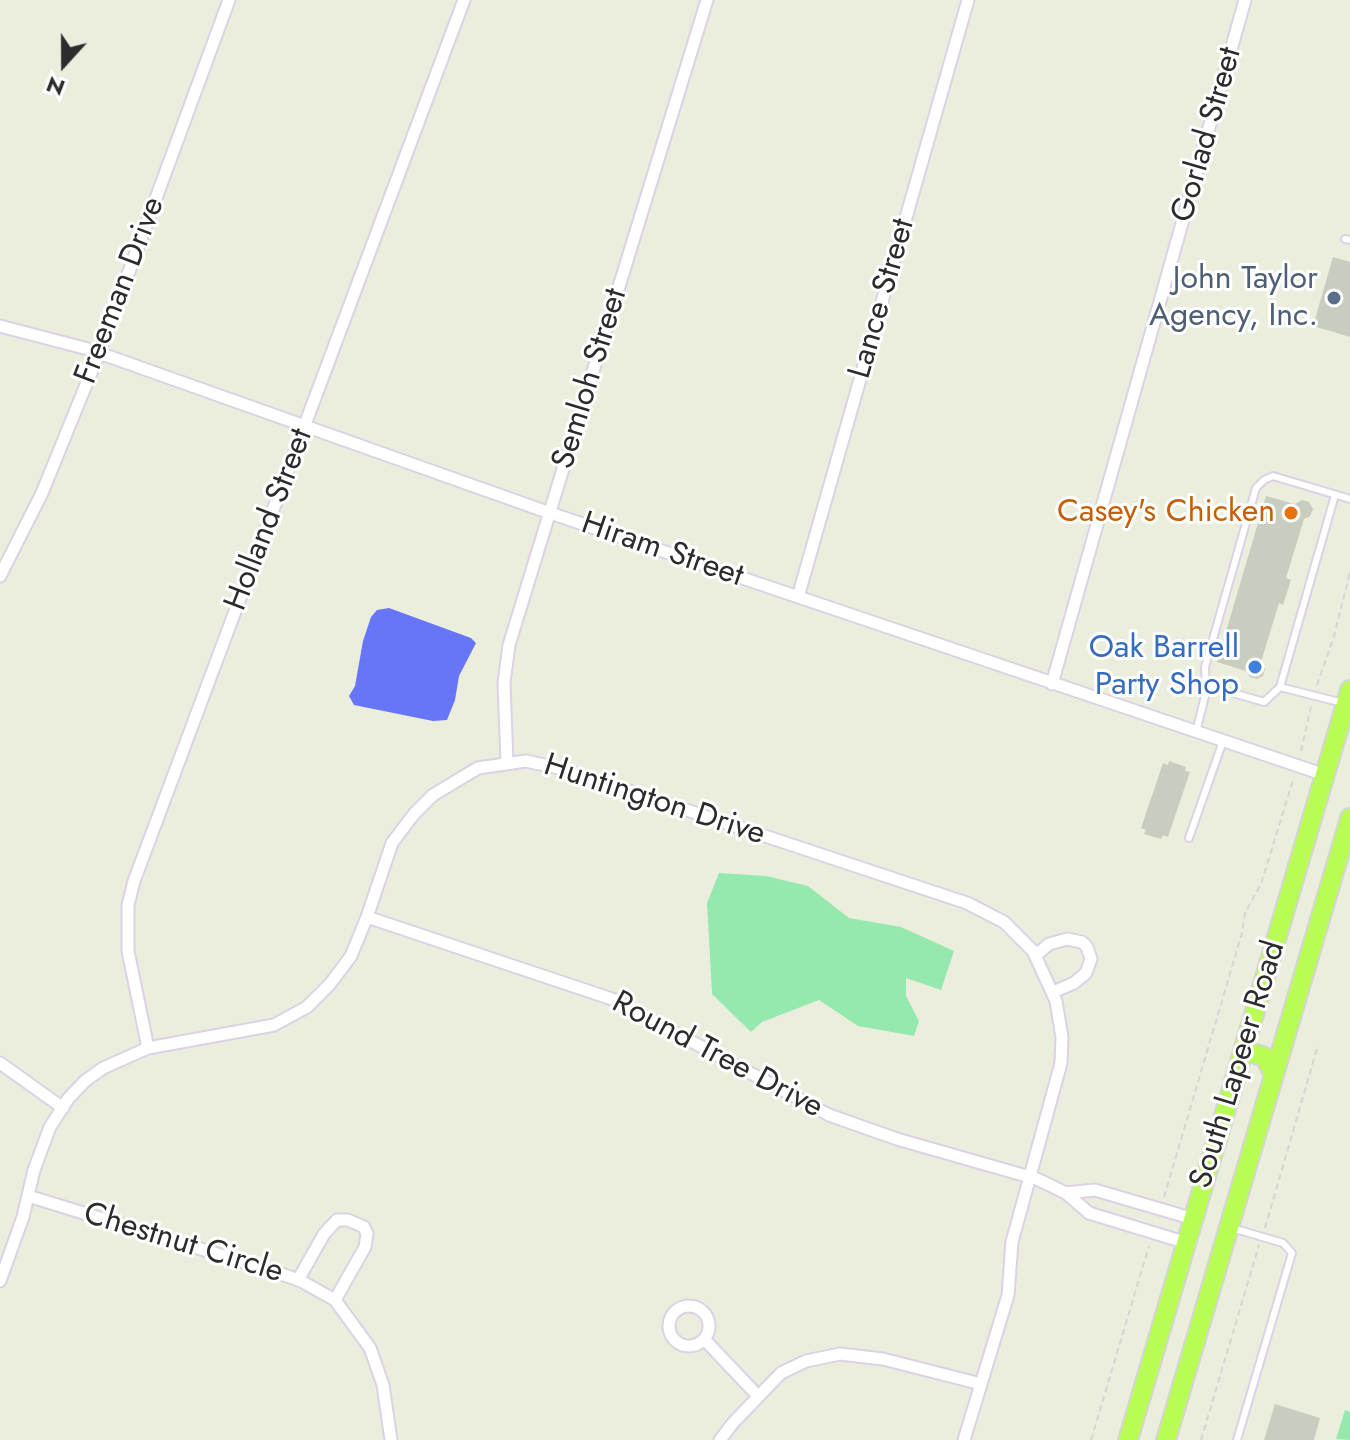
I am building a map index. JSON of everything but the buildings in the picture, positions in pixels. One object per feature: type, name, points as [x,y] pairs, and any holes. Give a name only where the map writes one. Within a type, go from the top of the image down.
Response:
[{"type":"main road","name":"South Lapeer Road","points":[[1128,1440],[1348,697]]},
{"type":"main road","name":"South Lapeer Road","points":[[1166,1440],[1350,818]]},
{"type":"main road","points":[[1280,928],[1291,943],[1312,947]]},
{"type":"main road","points":[[1244,1050],[1265,1057],[1274,1075]]},
{"type":"street","name":"Freeman Drive","points":[[0,576],[42,493],[99,353],[229,0]]},
{"type":"street","name":"Holland Street","points":[[148,1048],[128,951],[131,893],[464,0]]},
{"type":"street","name":"Semloh Street","points":[[507,762],[504,683],[509,645],[707,0]]},
{"type":"street","name":"Lance Street","points":[[798,597],[968,0]]},
{"type":"street","name":"Gorlad Street","points":[[1052,684],[1245,0]]},
{"type":"street","name":"Hiram Street","points":[[0,326],[99,353],[550,513],[1325,775]]},
{"type":"street","name":"Huntington Drive","points":[[0,1281],[50,1127],[85,1081],[103,1068],[148,1048],[274,1025],[307,1007],[351,956],[392,843],[414,814],[458,777],[478,768],[526,761],[563,769],[967,903],[1004,922],[1035,956],[1053,992],[1062,1037],[1061,1063],[1012,1242],[1008,1295],[964,1440]]},
{"type":"street","name":"Round Tree Drive","points":[[367,917],[612,999],[829,1115],[897,1139],[1029,1176],[1066,1193],[1089,1213],[1187,1243]]},
{"type":"street","points":[[1035,956],[1049,944],[1067,939],[1082,942],[1087,947],[1091,959],[1086,973],[1074,983],[1053,992]]},
{"type":"street","points":[[0,1063],[63,1108]]},
{"type":"street","name":"Round Tree Drive","points":[[1066,1193],[1095,1190],[1194,1219]]},
{"type":"street","name":"Chestnut Circle","points":[[28,1196],[298,1280],[335,1300],[370,1348],[383,1385],[391,1440]]},
{"type":"street","points":[[298,1280],[324,1234],[337,1220],[348,1220],[364,1227],[367,1234],[365,1247],[335,1300]]},
{"type":"street","points":[[704,1339],[758,1396]]},
{"type":"street","points":[[720,1440],[781,1373],[806,1361],[840,1354],[883,1359],[981,1384]]},
{"type":"lane","points":[[1196,732],[1206,685],[1205,667],[1256,488],[1273,476],[1350,499]]},
{"type":"lane","points":[[1206,685],[1264,702],[1280,687],[1335,495]]},
{"type":"lane","points":[[1280,687],[1348,697]]},
{"type":"lane","points":[[1189,838],[1223,741]]},
{"type":"lane","points":[[1229,1227],[1283,1243],[1292,1253],[1237,1440]]},
{"type":"path","points":[[1317,685],[1334,636],[1350,572]]},
{"type":"path","points":[[1300,755],[1312,704]]},
{"type":"path","points":[[1162,1202],[1242,933],[1245,913],[1261,884],[1294,777]]},
{"type":"path","points":[[1265,1226],[1318,1045]]},
{"type":"path","points":[[1091,1440],[1151,1240]]},
{"type":"path","points":[[1201,1440],[1259,1247]]},
{"type":"green space","points":[[719,873],[766,876],[808,886],[849,918],[901,927],[954,951],[941,990],[906,978],[906,996],[919,1021],[914,1036],[858,1026],[819,1000],[762,1022],[751,1032],[712,994],[707,903]]},
{"type":"green space","points":[[1345,1410],[1350,1412],[1350,1440],[1336,1439]]},
{"type":"shaded area","points":[[389,608],[471,638],[476,643],[459,676],[455,700],[447,720],[433,721],[354,705],[349,696],[355,686],[371,617],[377,610]]},
{"type":"place","name":"John Taylor Agency, Inc.","points":[[1334,298]]},
{"type":"place","name":"Casey's Chicken","points":[[1291,513]]},
{"type":"place","name":"Oak Barrell Party Shop","points":[[1255,667]]}]
